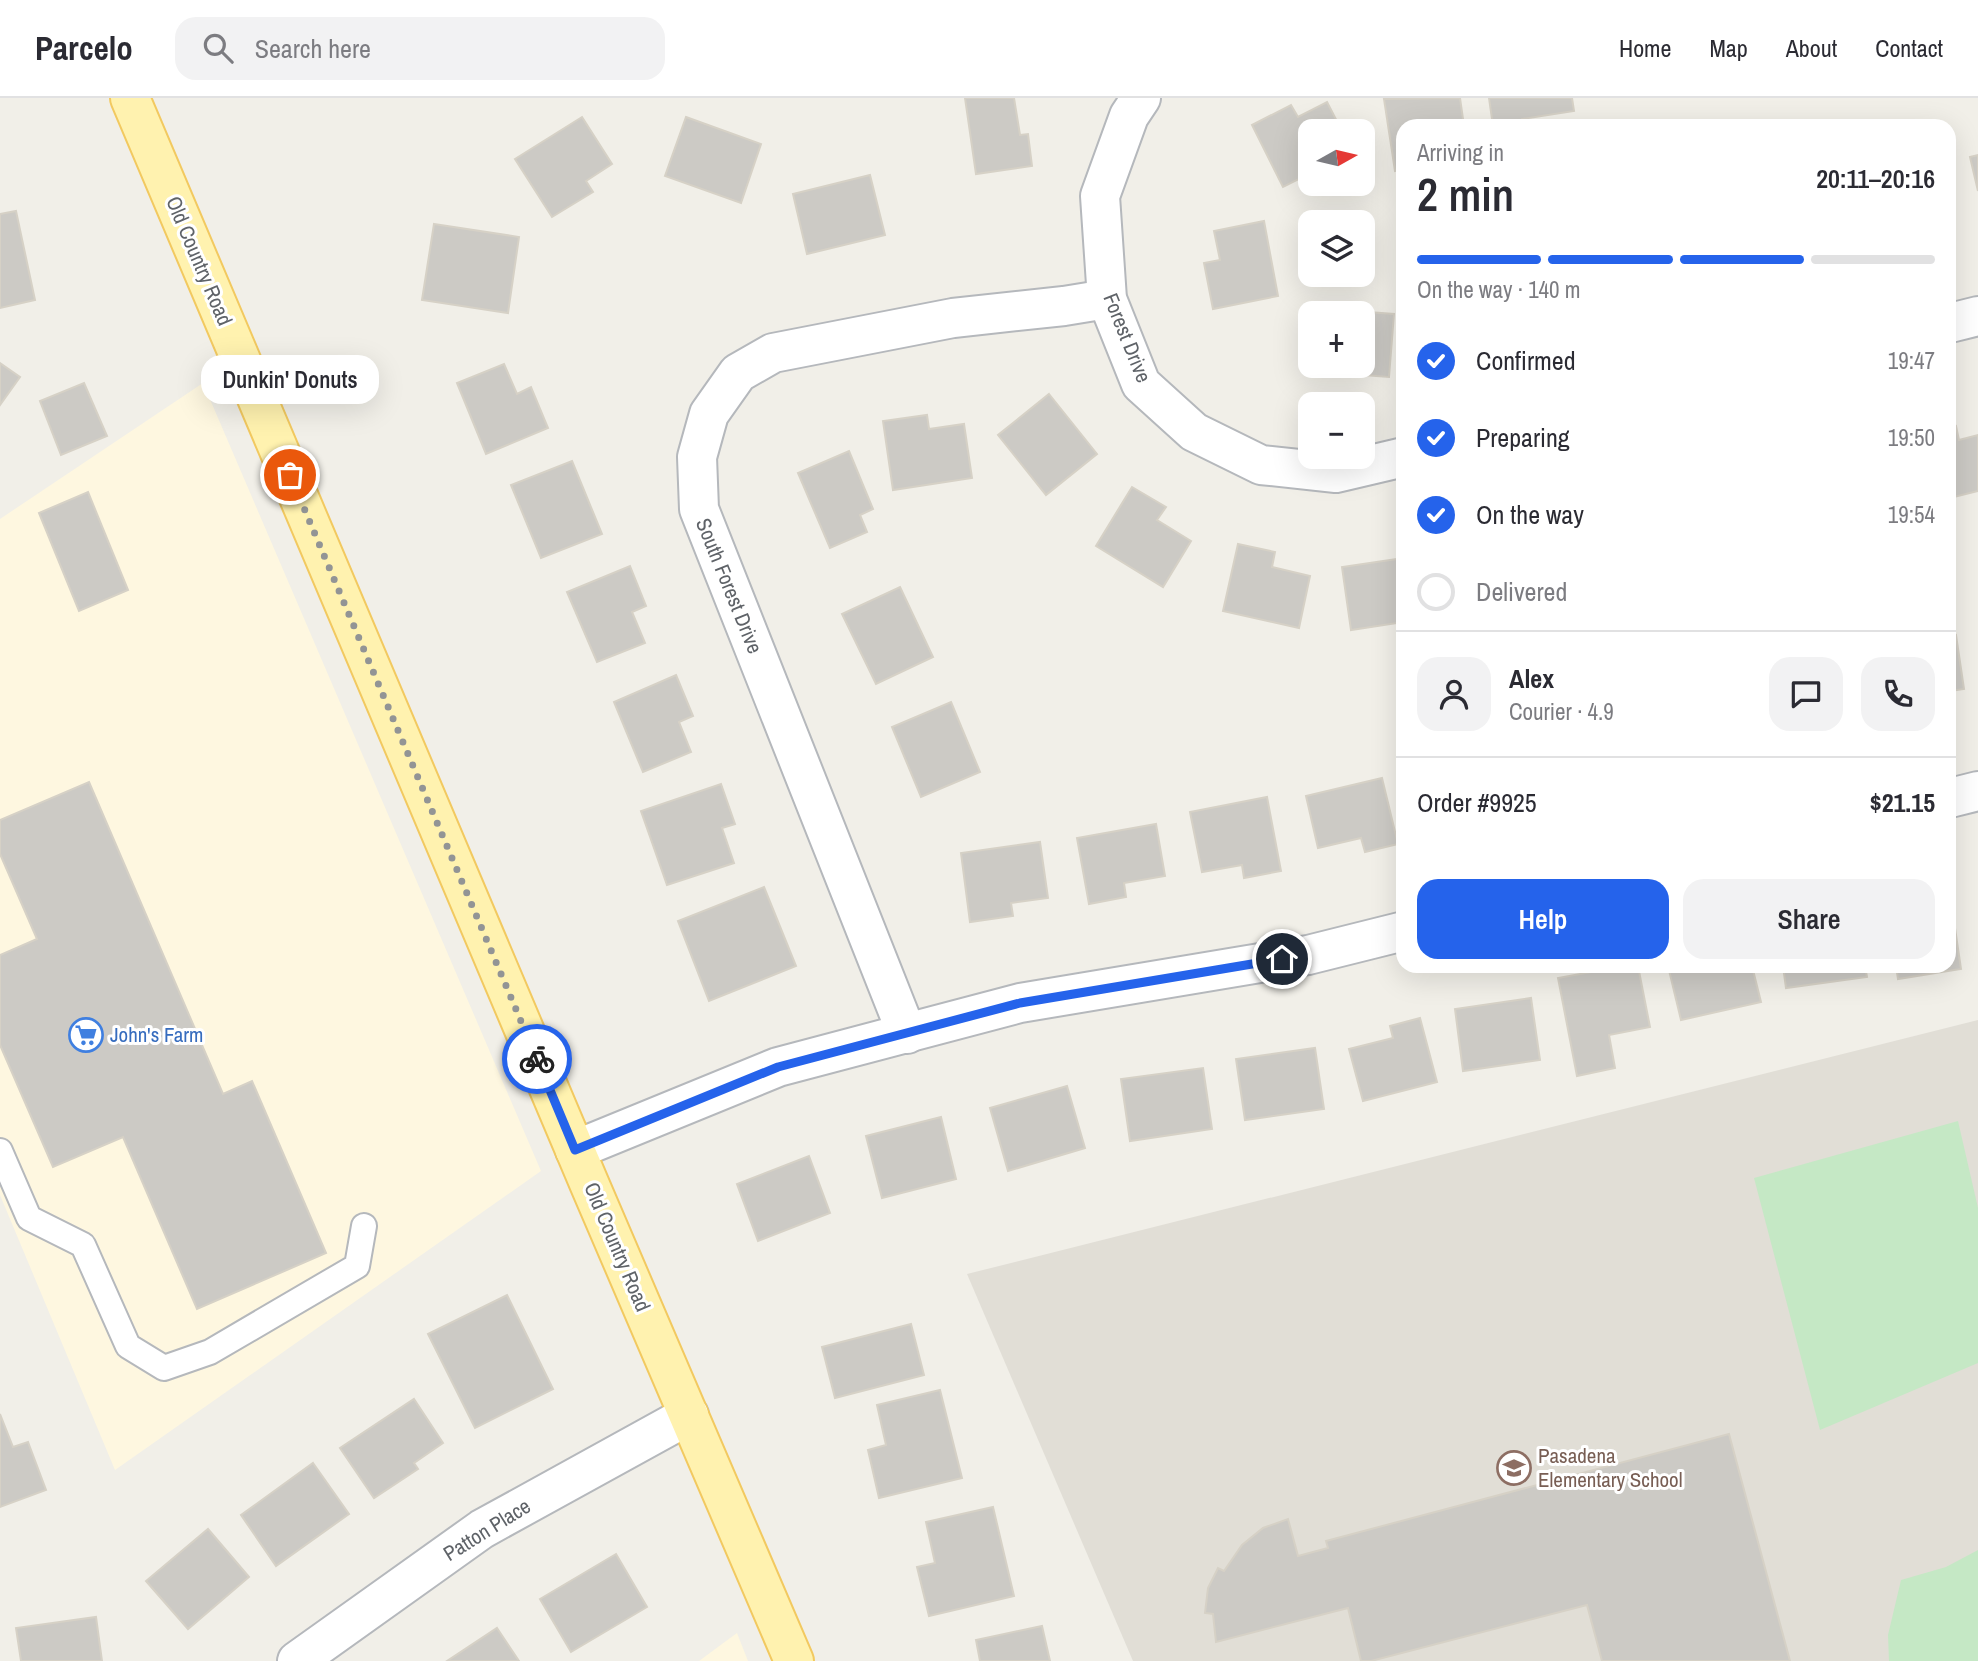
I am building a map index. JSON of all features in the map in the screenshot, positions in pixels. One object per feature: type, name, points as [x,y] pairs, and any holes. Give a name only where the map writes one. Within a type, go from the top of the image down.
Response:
[{"type":"main road","name":"Old Country Road","points":[[130,98],[794,1661]]},
{"type":"street","name":"Forest Drive","points":[[1141,98],[1129,116],[1100,196],[1107,299],[1141,384],[1194,432],[1261,465],[1336,473],[1396,459]]},
{"type":"street","name":"South Forest Drive","points":[[907,1034],[699,509],[697,457],[709,414],[738,373],[773,353],[953,318],[1107,299]]},
{"type":"street","points":[[1956,322],[1978,316]]},
{"type":"street","points":[[1956,796],[1978,791]]},
{"type":"street","points":[[575,1150],[778,1067],[1020,1003],[1308,955],[1396,933]]},
{"type":"street","name":"Patton Place","points":[[297,1661],[482,1529],[688,1415]]},
{"type":"lane","points":[[0,1151],[29,1218],[83,1245],[128,1346],[164,1368],[210,1352],[357,1266],[364,1226]]},
{"type":"shaded area","points":[[203,383],[541,1171],[115,1470],[0,1195],[0,519]]},
{"type":"shaded area","name":"Pasadena Elementary School","points":[[1978,1020],[1978,1661],[1133,1661],[967,1274]]},
{"type":"shaded area","points":[[737,1633],[748,1661],[699,1661],[726,1641]]},
{"type":"green space","points":[[1958,1121],[1978,1208],[1978,1363],[1820,1430],[1754,1178]]},
{"type":"green space","points":[[1978,1550],[1978,1661],[1889,1661],[1888,1635],[1901,1580],[1946,1567]]},
{"type":"building","points":[[965,98],[1014,98],[1020,135],[1028,134],[1032,166],[976,174]]},
{"type":"building","points":[[1460,98],[1463,119],[1396,119],[1395,171],[1384,99]]},
{"type":"building","points":[[1489,98],[1572,98],[1574,111],[1522,119],[1492,119]]},
{"type":"building","points":[[1327,102],[1336,119],[1298,119],[1298,180],[1283,187],[1252,125],[1291,105],[1298,117]]},
{"type":"building","points":[[582,117],[612,164],[586,181],[593,192],[552,217],[515,159]]},
{"type":"building","points":[[686,117],[761,144],[741,203],[665,176]]},
{"type":"building","points":[[1978,155],[1978,191],[1970,157]]},
{"type":"building","points":[[870,175],[885,235],[807,254],[793,194]]},
{"type":"building","points":[[16,211],[35,300],[0,308],[0,214]]},
{"type":"building","points":[[1264,221],[1278,296],[1213,309],[1204,263],[1220,260],[1214,231]]},
{"type":"building","points":[[434,224],[519,237],[508,313],[422,300]]},
{"type":"building","points":[[1375,313],[1394,314],[1389,377],[1375,376]]},
{"type":"building","points":[[0,363],[20,377],[0,405]]},
{"type":"building","points":[[504,364],[517,394],[531,387],[548,428],[486,454],[457,383]]},
{"type":"building","points":[[84,383],[107,436],[61,455],[40,401]]},
{"type":"building","points":[[1049,394],[1097,454],[1046,495],[998,435]]},
{"type":"building","points":[[927,415],[929,429],[964,424],[972,478],[893,490],[883,421]]},
{"type":"building","points":[[1956,426],[1959,440],[1978,435],[1978,491],[1956,496]]},
{"type":"building","points":[[849,451],[873,509],[860,515],[867,532],[830,548],[798,473]]},
{"type":"building","points":[[572,461],[602,534],[541,558],[511,485]]},
{"type":"building","points":[[1132,487],[1166,507],[1157,520],[1191,541],[1163,587],[1096,546]]},
{"type":"building","points":[[88,492],[128,590],[79,611],[39,513]]},
{"type":"building","points":[[1238,544],[1275,552],[1272,567],[1310,576],[1299,628],[1223,611]]},
{"type":"building","points":[[1396,559],[1396,623],[1351,630],[1342,567]]},
{"type":"building","points":[[630,566],[646,606],[632,612],[645,643],[597,662],[567,592]]},
{"type":"building","points":[[900,587],[933,657],[876,684],[842,614]]},
{"type":"building","points":[[1956,635],[1964,689],[1956,690]]},
{"type":"building","points":[[676,675],[693,716],[679,722],[691,752],[643,772],[614,702]]},
{"type":"building","points":[[951,702],[980,772],[921,797],[892,727]]},
{"type":"building","points":[[1382,778],[1396,844],[1365,852],[1361,838],[1318,848],[1306,796]]},
{"type":"building","points":[[89,782],[223,1094],[252,1081],[326,1253],[197,1309],[123,1137],[53,1167],[0,1045],[0,955],[37,939],[0,854],[0,820]]},
{"type":"building","points":[[721,784],[735,824],[722,828],[734,863],[667,885],[641,811]]},
{"type":"building","points":[[1267,797],[1281,871],[1244,878],[1242,865],[1202,872],[1190,812]]},
{"type":"building","points":[[1156,824],[1165,876],[1124,883],[1126,897],[1089,904],[1077,838]]},
{"type":"building","points":[[1040,842],[1048,898],[1011,903],[1013,916],[970,922],[961,853]]},
{"type":"building","points":[[764,887],[796,966],[709,1001],[678,921]]},
{"type":"building","points":[[1956,935],[1961,969],[1956,970]]},
{"type":"building","points":[[1586,973],[1639,973],[1650,1027],[1609,1035],[1615,1068],[1577,1076],[1558,978]]},
{"type":"building","points":[[1670,973],[1754,973],[1761,1002],[1681,1020]]},
{"type":"building","points":[[1784,973],[1866,973],[1867,977],[1786,988]]},
{"type":"building","points":[[1897,973],[1936,973],[1898,979]]},
{"type":"building","points":[[1531,998],[1540,1060],[1463,1071],[1455,1009]]},
{"type":"building","points":[[1420,1018],[1437,1082],[1363,1101],[1349,1049],[1393,1038],[1390,1026]]},
{"type":"building","points":[[1315,1048],[1324,1109],[1245,1120],[1236,1059]]},
{"type":"building","points":[[1203,1068],[1212,1129],[1130,1141],[1121,1079]]},
{"type":"building","points":[[1067,1086],[1085,1148],[1008,1171],[990,1108]]},
{"type":"building","points":[[941,1117],[956,1179],[882,1198],[866,1136]]},
{"type":"building","points":[[809,1156],[830,1213],[758,1241],[737,1184]]},
{"type":"building","points":[[507,1295],[553,1389],[475,1428],[428,1334]]},
{"type":"building","points":[[911,1324],[924,1375],[835,1398],[822,1347]]},
{"type":"building","points":[[940,1390],[962,1478],[879,1498],[868,1450],[886,1445],[877,1405]]},
{"type":"building","points":[[414,1399],[443,1443],[414,1463],[418,1469],[374,1498],[340,1448]]},
{"type":"building","points":[[0,1414],[13,1447],[28,1442],[46,1490],[0,1507]]},
{"type":"building","points":[[1729,1434],[1790,1661],[1602,1661],[1587,1605],[1371,1661],[1361,1661],[1348,1608],[1216,1642],[1213,1614],[1205,1613],[1208,1588],[1218,1568],[1224,1571],[1242,1545],[1263,1528],[1288,1519],[1298,1556],[1328,1548],[1326,1541]]},
{"type":"building","points":[[313,1463],[349,1514],[276,1566],[241,1515]]},
{"type":"building","points":[[993,1507],[1014,1596],[929,1616],[917,1567],[935,1563],[926,1522]]},
{"type":"building","points":[[208,1529],[249,1577],[188,1629],[146,1581]]},
{"type":"building","points":[[616,1554],[647,1607],[571,1652],[540,1599]]},
{"type":"building","points":[[96,1617],[102,1661],[21,1661],[16,1628]]},
{"type":"building","points":[[1042,1626],[1050,1661],[980,1661],[976,1640]]},
{"type":"building","points":[[497,1628],[519,1661],[447,1661]]},
{"type":"way so far","points":[[290,475],[537,1059]]},
{"type":"place","name":"Dunkin' Donuts","points":[[290,475]]},
{"type":"place","name":"John's Farm","points":[[86,1035]]},
{"type":"place","name":"Pasadena Elementary School","points":[[1514,1468]]},
{"type":"route","points":[[537,1059],[575,1150],[778,1067],[1020,1003],[1282,959]]}]
